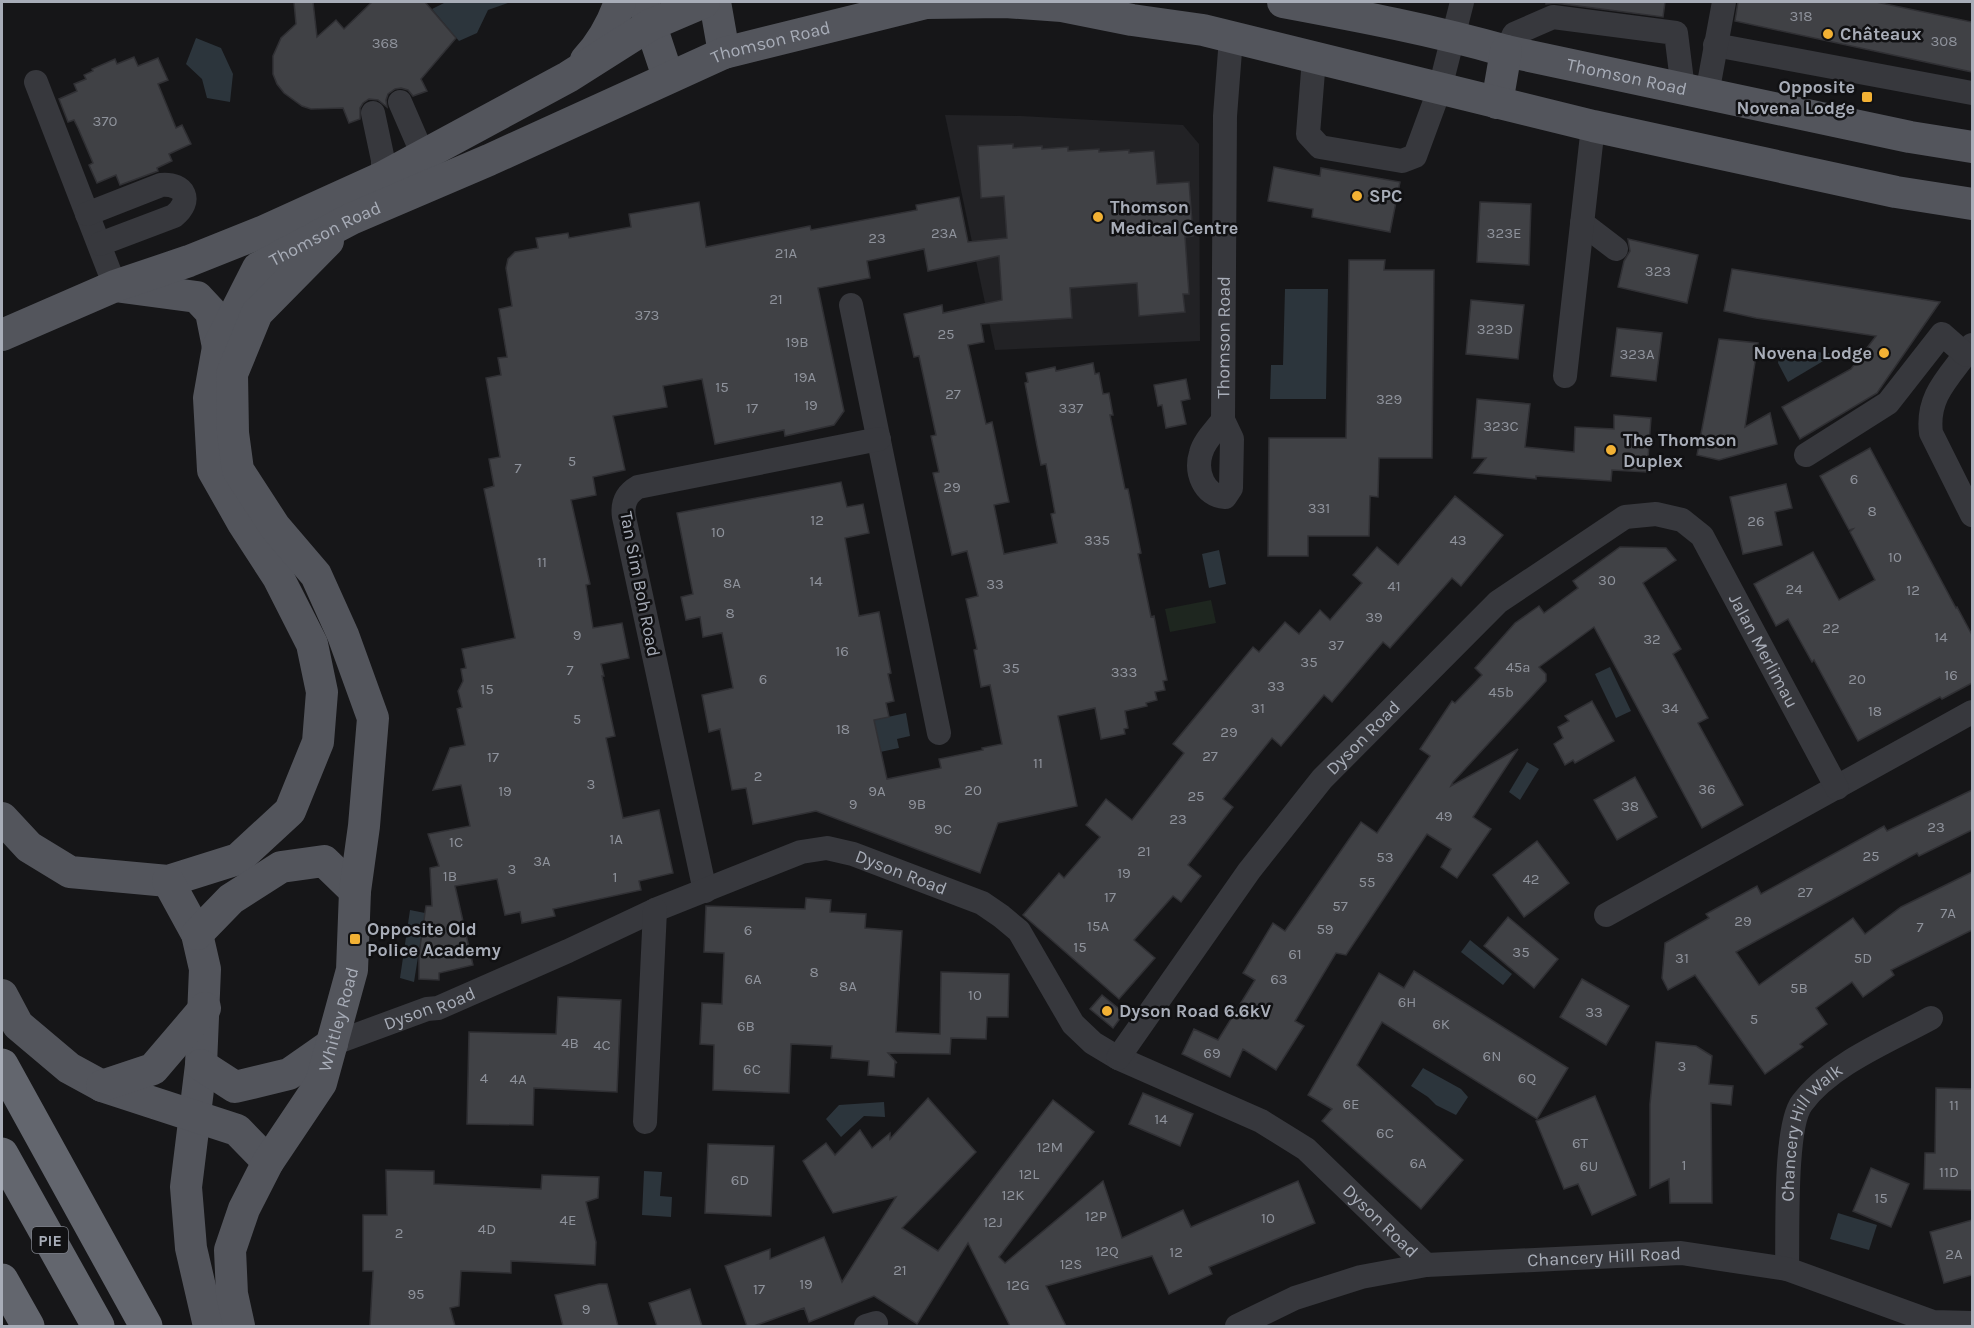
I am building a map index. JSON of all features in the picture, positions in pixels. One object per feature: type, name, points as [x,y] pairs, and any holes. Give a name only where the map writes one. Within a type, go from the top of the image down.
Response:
[{"type":"highway","points":[[6,1074],[146,1326]]},
{"type":"highway","name":"PIE","points":[[2,1154],[98,1326]]},
{"type":"highway","points":[[2,1280],[28,1326]]},
{"type":"main road","points":[[568,77],[594,52],[620,2]]},
{"type":"main road","name":"Thomson Road","points":[[2,335],[115,286],[189,261],[264,231],[383,177],[568,77],[646,13],[704,2]]},
{"type":"main road","points":[[715,2],[724,53]]},
{"type":"main road","points":[[849,2],[877,16]]},
{"type":"main road","name":"Thomson Road","points":[[2,818],[29,847],[70,872],[168,881],[238,859],[291,811],[318,742],[322,692],[312,644],[279,577],[243,523],[213,470],[209,398],[218,347],[258,268],[351,219],[489,160],[724,53],[926,3],[1005,2],[1050,5],[1203,30],[1593,126],[1896,192],[1972,204]]},
{"type":"main road","name":"Thomson Road","points":[[1283,2],[1452,35],[1506,51],[1910,137],[1972,147]]},
{"type":"main road","points":[[646,13],[668,77]]},
{"type":"main road","points":[[1497,103],[1506,51]]},
{"type":"main road","points":[[343,635],[316,575],[275,527],[238,470],[233,433],[232,374],[257,313],[351,219]]},
{"type":"main road","points":[[115,286],[197,297],[212,312],[218,347]]},
{"type":"main road","name":"Whitley Road","points":[[239,1326],[232,1294],[230,1250],[244,1209],[268,1162],[321,1083],[352,970],[356,891],[373,718],[343,635],[279,577]]},
{"type":"main road","points":[[197,934],[231,899],[281,867],[324,861],[356,891]]},
{"type":"main road","points":[[168,881],[197,934],[206,969],[201,1065],[186,1187],[191,1248],[209,1326]]},
{"type":"main road","points":[[2,995],[18,1025],[69,1068],[102,1086],[237,1130],[268,1162]]},
{"type":"main road","points":[[102,1086],[153,1069],[205,1008]]},
{"type":"main road","points":[[201,1065],[235,1087],[289,1074],[332,1044]]},
{"type":"street","points":[[1314,59],[1308,134],[1320,147],[1402,161],[1410,159],[1414,156],[1440,88],[1462,2]]},
{"type":"street","points":[[1695,91],[1715,45],[1724,2]]},
{"type":"street","points":[[1506,51],[1514,34],[1553,17],[1676,33],[1695,91]]},
{"type":"street","name":"Thomson Road","points":[[1222,420],[1225,116],[1231,38]]},
{"type":"street","points":[[1715,45],[1972,93]]},
{"type":"street","points":[[36,82],[115,286]]},
{"type":"street","points":[[400,102],[423,155]]},
{"type":"street","points":[[373,113],[383,160],[383,177]]},
{"type":"street","points":[[1565,376],[1593,126]]},
{"type":"street","points":[[87,213],[161,185],[172,184],[182,190],[185,200],[183,209],[174,216],[100,244]]},
{"type":"street","points":[[1582,223],[1616,249]]},
{"type":"street","points":[[851,305],[939,733]]},
{"type":"street","points":[[1806,455],[1888,403],[1942,333],[1969,350],[1935,397],[1929,420],[1931,433],[1972,515]]},
{"type":"street","name":"Tan Sim Boh Road","points":[[705,891],[624,517],[624,503],[627,496],[638,487],[879,439]]},
{"type":"street","name":"Dyson Road","points":[[1118,1058],[1249,871],[1322,779],[1498,602],[1625,517],[1656,514],[1682,520]]},
{"type":"street","name":"Jalan Merlimau","points":[[1682,520],[1702,536],[1837,788]]},
{"type":"street","points":[[1606,915],[1972,712]]},
{"type":"street","name":"Dyson Road","points":[[332,1044],[427,1009],[449,1004],[656,910],[801,852],[827,848],[853,854],[982,903],[1001,916],[1019,931],[1073,1024],[1093,1043],[1118,1058],[1261,1121],[1306,1149],[1426,1265]]},
{"type":"street","points":[[645,1122],[656,910]]},
{"type":"street","name":"Chancery Hill Walk","points":[[1787,1269],[1790,1149],[1794,1121],[1801,1104],[1825,1079],[1859,1057],[1931,1018]]},
{"type":"street","name":"Chancery Hill Road","points":[[1237,1326],[1295,1298],[1361,1277],[1426,1265],[1681,1253],[1787,1269],[1933,1322],[1972,1323]]},
{"type":"shaded area","points":[[446,2],[511,2],[488,10],[477,33],[459,41],[432,9]]},
{"type":"shaded area","points":[[196,38],[221,48],[233,74],[230,102],[207,98],[202,79],[186,64]]},
{"type":"shaded area","points":[[945,115],[1021,116],[1183,125],[1199,144],[1200,341],[995,350]]},
{"type":"shaded area","points":[[1285,289],[1328,289],[1326,399],[1270,399],[1271,365],[1283,365]]},
{"type":"shaded area","points":[[1781,348],[1835,354],[1788,382],[1778,363]]},
{"type":"shaded area","points":[[1219,550],[1226,584],[1209,588],[1202,554]]},
{"type":"shaded area","points":[[1211,600],[1216,623],[1170,632],[1165,609]]},
{"type":"shaded area","points":[[1610,667],[1631,711],[1616,718],[1595,674]]},
{"type":"shaded area","points":[[906,713],[910,736],[897,739],[899,748],[866,755],[874,720]]},
{"type":"shaded area","points":[[1527,762],[1539,769],[1520,800],[1509,792]]},
{"type":"shaded area","points":[[410,910],[425,913],[414,982],[400,978]]},
{"type":"shaded area","points":[[1470,940],[1512,974],[1503,985],[1461,952]]},
{"type":"shaded area","points":[[1423,1068],[1461,1089],[1468,1097],[1456,1115],[1436,1105],[1411,1086]]},
{"type":"shaded area","points":[[884,1102],[885,1117],[864,1116],[841,1137],[826,1119],[839,1105]]},
{"type":"shaded area","points":[[644,1171],[662,1172],[660,1196],[672,1197],[671,1217],[642,1215]]},
{"type":"shaded area","points":[[1838,1213],[1877,1225],[1869,1250],[1830,1239]]},
{"type":"building","points":[[294,2],[313,2],[317,37],[336,20],[344,29],[372,2],[425,2],[456,38],[421,79],[427,91],[413,96],[408,90],[395,89],[388,94],[387,107],[378,100],[369,99],[360,108],[360,119],[349,123],[343,108],[311,109],[302,106],[284,93],[277,84],[273,74],[273,56],[281,38],[296,24]]},
{"type":"building","points":[[1546,2],[1665,2],[1663,17],[1555,3],[1546,4]]},
{"type":"building","points":[[1738,2],[1876,2],[1972,22],[1972,72],[1735,21]]},
{"type":"building","points":[[134,57],[138,66],[158,58],[168,80],[158,84],[176,128],[182,125],[191,144],[169,154],[172,161],[157,168],[158,171],[120,185],[116,175],[97,183],[89,165],[93,163],[78,128],[74,120],[68,122],[59,99],[77,91],[74,84],[86,79],[84,75],[93,71],[92,69],[115,59],[117,64]]},
{"type":"building","points":[[1013,144],[1013,148],[1068,147],[1068,151],[1099,149],[1099,152],[1129,150],[1129,153],[1154,151],[1157,184],[1189,182],[1193,236],[1185,237],[1189,294],[1183,294],[1185,312],[1139,316],[1137,283],[1070,288],[1072,318],[981,324],[984,342],[968,345],[986,424],[992,422],[1009,502],[994,505],[1004,554],[1057,543],[1051,514],[1055,513],[1046,464],[1041,465],[1037,446],[1025,383],[1028,382],[1026,373],[1055,367],[1056,371],[1093,363],[1095,374],[1099,373],[1103,394],[1109,393],[1113,415],[1110,415],[1141,553],[1138,554],[1167,680],[1163,681],[1165,690],[1155,692],[1157,700],[1146,703],[1147,706],[1125,711],[1128,728],[1124,729],[1125,734],[1101,739],[1095,708],[1058,716],[1077,806],[998,823],[980,873],[816,811],[753,824],[746,788],[732,790],[720,729],[709,732],[702,695],[733,688],[722,633],[703,637],[700,617],[686,620],[681,597],[693,594],[677,513],[841,482],[847,507],[863,504],[869,533],[845,538],[859,616],[879,612],[891,673],[888,674],[894,701],[886,703],[889,717],[874,720],[887,779],[941,768],[939,759],[1002,744],[990,685],[981,687],[974,650],[977,649],[966,599],[978,596],[967,551],[952,555],[933,473],[939,472],[931,436],[936,435],[919,356],[914,357],[904,314],[942,305],[943,313],[1002,300],[999,256],[928,271],[924,249],[867,261],[870,278],[818,288],[844,411],[834,425],[785,436],[784,430],[715,444],[702,379],[663,386],[667,407],[613,416],[625,470],[593,477],[596,495],[571,500],[590,584],[586,585],[593,628],[622,623],[629,658],[601,664],[615,736],[606,738],[623,818],[659,810],[673,873],[639,881],[641,890],[553,909],[555,916],[522,923],[520,912],[505,915],[497,879],[455,886],[473,965],[439,973],[439,980],[419,979],[419,954],[426,906],[432,906],[430,868],[439,866],[428,834],[470,826],[461,785],[433,790],[450,748],[465,745],[457,709],[462,707],[458,691],[463,681],[461,669],[466,668],[462,649],[515,638],[484,489],[494,486],[489,459],[500,457],[486,378],[501,375],[498,358],[507,357],[499,309],[512,306],[506,268],[508,259],[515,252],[538,248],[536,238],[568,233],[569,238],[631,227],[629,214],[699,202],[706,247],[810,226],[811,230],[917,210],[916,205],[959,197],[968,242],[1007,238],[1004,196],[981,198],[978,146]]},
{"type":"building","name":"SPC","points":[[1274,167],[1320,176],[1321,168],[1400,182],[1390,232],[1312,217],[1313,209],[1268,201]]},
{"type":"building","points":[[1480,202],[1531,204],[1529,265],[1477,262]]},
{"type":"building","points":[[1628,239],[1698,255],[1687,303],[1618,287],[1624,261],[1630,251]]},
{"type":"building","points":[[1349,260],[1385,260],[1384,270],[1434,270],[1432,458],[1379,458],[1378,497],[1370,496],[1369,536],[1308,536],[1308,556],[1268,556],[1269,438],[1346,438]]},
{"type":"building","name":"Novena Lodge","points":[[1732,269],[1940,302],[1877,393],[1800,439],[1782,407],[1851,369],[1876,336],[1724,311]]},
{"type":"building","points":[[1471,300],[1524,305],[1518,359],[1466,354]]},
{"type":"building","points":[[1617,328],[1662,333],[1656,381],[1611,376]]},
{"type":"building","points":[[1719,339],[1758,343],[1745,427],[1770,413],[1777,444],[1719,460],[1697,455]]},
{"type":"building","points":[[1186,379],[1190,399],[1181,401],[1186,424],[1166,428],[1162,405],[1158,406],[1154,385]]},
{"type":"building","points":[[1477,399],[1530,404],[1525,447],[1574,452],[1575,427],[1614,429],[1614,415],[1651,418],[1647,472],[1612,470],[1611,481],[1536,476],[1536,479],[1474,473],[1486,458],[1472,458]]},
{"type":"building","points":[[1870,448],[1972,635],[1972,683],[1942,699],[1940,697],[1858,741],[1814,660],[1812,662],[1788,619],[1776,626],[1754,584],[1813,552],[1839,600],[1875,580],[1850,532],[1853,529],[1849,530],[1820,476]]},
{"type":"building","points":[[1786,484],[1792,508],[1775,512],[1782,545],[1743,554],[1730,497]]},
{"type":"building","points":[[1455,496],[1503,535],[1461,586],[1452,578],[1390,648],[1383,642],[1332,702],[1324,695],[1281,746],[1272,738],[1223,799],[1233,807],[1188,865],[1201,876],[1181,902],[1173,896],[1134,940],[1155,958],[1119,999],[1023,915],[1059,873],[1064,878],[1100,837],[1086,825],[1106,799],[1132,820],[1184,753],[1173,744],[1253,647],[1259,652],[1285,622],[1299,634],[1320,610],[1330,620],[1362,583],[1353,575],[1377,547],[1398,565]]},
{"type":"building","points":[[1620,547],[1666,548],[1676,560],[1643,583],[1681,649],[1673,654],[1708,718],[1698,723],[1743,805],[1702,828],[1594,627],[1539,667],[1546,674],[1546,681],[1453,782],[1451,786],[1518,749],[1473,817],[1491,829],[1457,878],[1441,867],[1451,849],[1427,834],[1346,955],[1336,953],[1295,1021],[1304,1026],[1276,1070],[1243,1049],[1230,1077],[1182,1054],[1194,1029],[1218,1040],[1255,980],[1243,973],[1273,923],[1285,931],[1361,822],[1377,833],[1430,756],[1420,749],[1452,701],[1455,703],[1482,675],[1475,668],[1515,623],[1539,606],[1544,613],[1578,588],[1573,581]]},
{"type":"building","points":[[1592,701],[1614,741],[1575,763],[1573,760],[1565,765],[1554,744],[1563,738],[1558,727],[1569,721],[1565,716]]},
{"type":"building","points":[[1635,777],[1657,817],[1617,840],[1594,800]]},
{"type":"building","points":[[1972,790],[1972,830],[1919,856],[1917,853],[1736,952],[1759,985],[1853,918],[1865,934],[1901,907],[1972,872],[1972,930],[1891,970],[1894,975],[1863,997],[1852,982],[1816,1008],[1827,1024],[1800,1044],[1803,1047],[1765,1074],[1695,975],[1668,990],[1662,978],[1665,943],[1709,918],[1706,914],[1757,886],[1761,894],[1884,826],[1887,831]]},
{"type":"building","points":[[1537,841],[1569,883],[1524,917],[1493,875]]},
{"type":"building","points":[[806,898],[831,900],[830,912],[866,914],[865,928],[902,931],[896,1032],[940,1034],[941,972],[1009,974],[1008,1017],[987,1017],[986,1039],[951,1038],[950,1054],[888,1053],[897,1063],[895,1062],[894,1077],[868,1075],[869,1061],[831,1058],[832,1046],[791,1044],[789,1093],[713,1090],[714,1045],[700,1044],[702,1003],[722,1004],[724,953],[704,952],[706,906],[805,909]]},
{"type":"building","points":[[1508,917],[1558,959],[1534,988],[1484,946]]},
{"type":"building","points":[[1414,971],[1568,1068],[1537,1119],[1382,1022],[1357,1065],[1463,1160],[1421,1209],[1322,1121],[1332,1109],[1308,1095],[1379,973],[1404,988]]},
{"type":"building","points":[[1582,979],[1629,1006],[1606,1045],[1560,1017]]},
{"type":"building","name":"Dyson Road 6.6kV","points":[[1102,995],[1124,1013],[1113,1028],[1090,1009]]},
{"type":"building","points":[[558,997],[621,1000],[617,1092],[534,1088],[533,1125],[467,1124],[469,1032],[556,1034]]},
{"type":"building","points":[[1656,1042],[1696,1046],[1712,1056],[1709,1084],[1733,1086],[1731,1105],[1711,1103],[1712,1203],[1670,1203],[1669,1179],[1650,1188],[1650,1104]]},
{"type":"building","points":[[1936,1088],[1972,1089],[1972,1190],[1924,1189],[1925,1153],[1935,1153]]},
{"type":"building","points":[[1143,1093],[1193,1114],[1180,1146],[1129,1124]]},
{"type":"building","points":[[1595,1096],[1636,1195],[1592,1215],[1578,1184],[1564,1189],[1536,1121]]},
{"type":"building","points":[[928,1098],[976,1152],[902,1228],[938,1251],[1053,1100],[1094,1132],[999,1257],[1005,1263],[1103,1181],[1122,1238],[1183,1210],[1191,1227],[1298,1181],[1315,1223],[1209,1267],[1212,1274],[1169,1294],[1152,1256],[1046,1286],[1066,1326],[1010,1326],[968,1243],[917,1324],[874,1296],[809,1322],[804,1308],[754,1326],[747,1326],[725,1266],[770,1249],[770,1259],[824,1237],[842,1282],[896,1197],[833,1213],[803,1161],[826,1143],[835,1155],[860,1130],[872,1148],[890,1133],[890,1139]]},
{"type":"building","points":[[708,1144],[774,1146],[771,1216],[705,1213]]},
{"type":"building","points":[[1871,1168],[1909,1184],[1891,1227],[1853,1211]]},
{"type":"building","points":[[386,1170],[434,1171],[434,1184],[541,1189],[542,1175],[599,1177],[598,1198],[586,1202],[596,1242],[595,1265],[511,1261],[511,1273],[461,1271],[459,1306],[450,1308],[455,1326],[370,1326],[373,1271],[363,1271],[363,1215],[387,1215]]},
{"type":"building","points":[[1972,1220],[1972,1275],[1944,1283],[1930,1232]]},
{"type":"building","points":[[607,1284],[618,1326],[563,1326],[555,1295]]},
{"type":"building","points":[[690,1289],[702,1326],[657,1326],[649,1303]]},
{"type":"place","name":"Châteaux","points":[[1828,34]]},
{"type":"place","name":"Opposite Novena Lodge","points":[[1867,97]]},
{"type":"place","name":"SPC","points":[[1357,196]]},
{"type":"place","name":"Thomson Medical Centre","points":[[1098,217]]},
{"type":"place","name":"Novena Lodge","points":[[1884,353]]},
{"type":"place","name":"The Thomson Duplex","points":[[1611,450]]},
{"type":"place","name":"Opposite Old Police Academy","points":[[355,939]]},
{"type":"place","name":"Dyson Road 6.6kV","points":[[1107,1011]]}]
